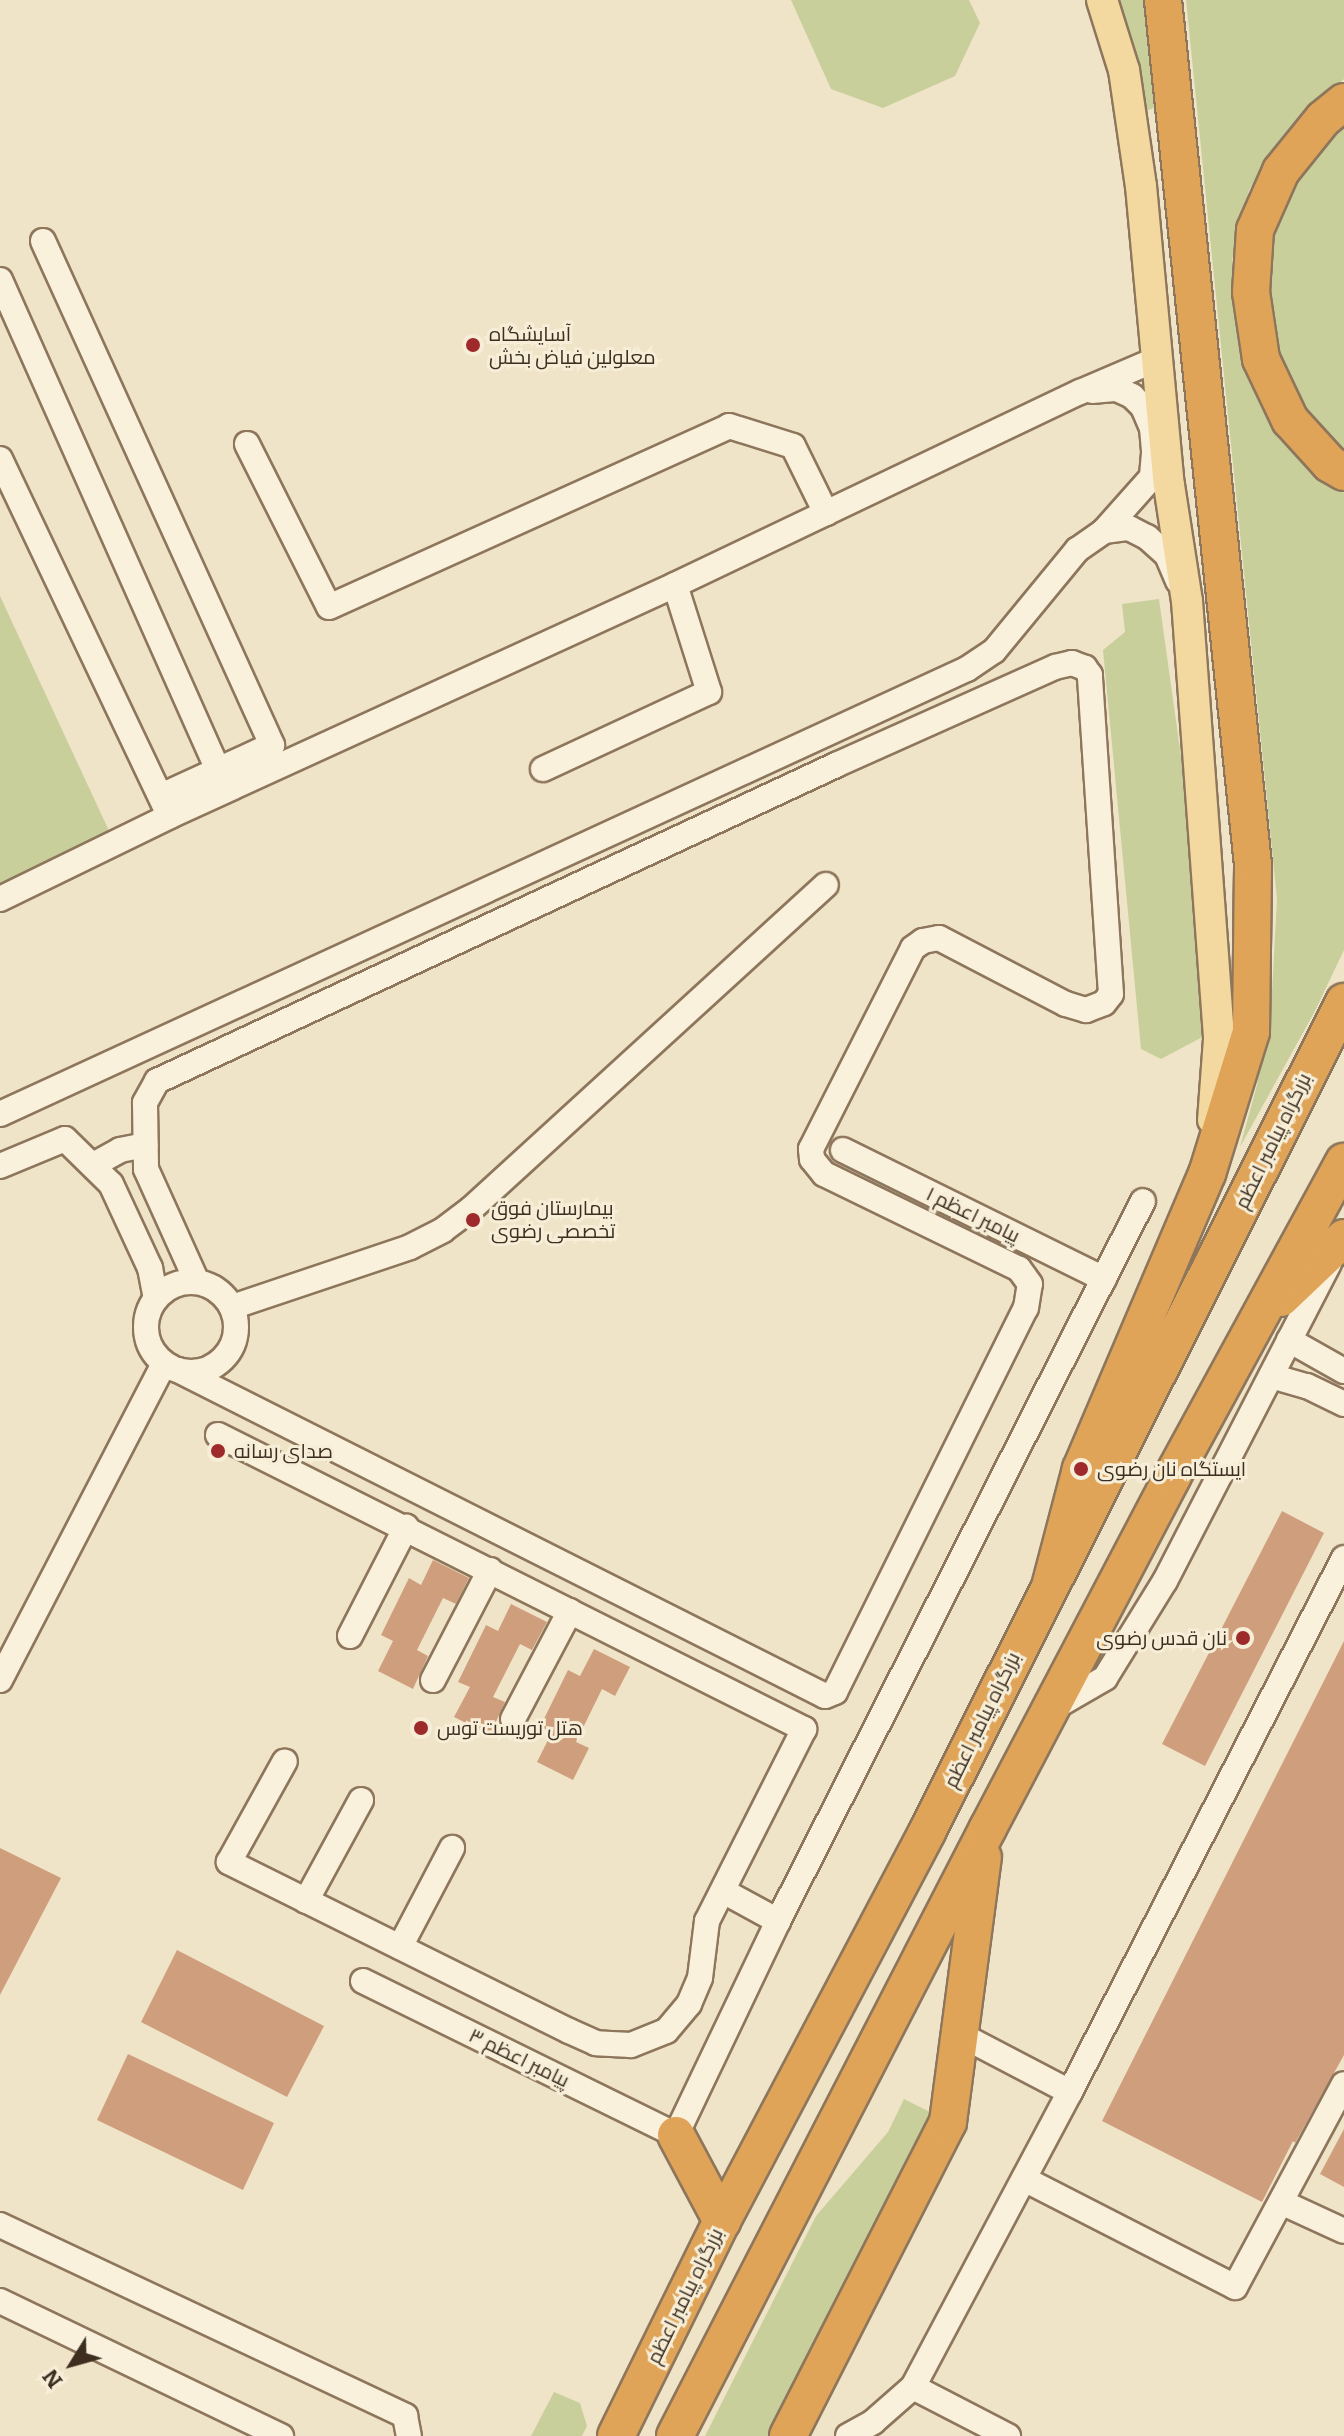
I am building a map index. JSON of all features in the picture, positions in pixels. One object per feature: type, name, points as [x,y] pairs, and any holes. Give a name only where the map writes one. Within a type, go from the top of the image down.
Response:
[{"type":"highway","points":[[1051,1583],[1081,1469],[1207,1174],[1251,1032],[1253,865],[1163,0]]},
{"type":"highway","points":[[1344,102],[1323,119],[1281,171],[1255,230],[1251,292],[1261,359],[1290,420],[1330,464],[1344,472]]},
{"type":"highway","name":"بزرگراه پیامبر اعظم","points":[[616,2436],[729,2209],[927,1832],[1344,1002]]},
{"type":"highway","points":[[675,2436],[1049,1711],[1344,1162]]},
{"type":"highway","points":[[1260,1318],[1341,1242]]},
{"type":"highway","points":[[788,2436],[948,2122],[957,2033],[988,1828]]},
{"type":"highway","points":[[679,2127],[729,2209]]},
{"type":"main road","points":[[1102,0],[1124,70],[1141,186],[1169,485],[1187,601],[1219,1039],[1207,1174]]},
{"type":"street","points":[[0,899],[165,806],[218,770],[272,745],[43,241]]},
{"type":"street","points":[[0,280],[218,770]]},
{"type":"street","points":[[165,806],[675,585],[1080,392],[1157,359]]},
{"type":"street","points":[[0,1114],[967,669],[994,651],[1077,550],[1104,531],[1152,477],[1152,428],[1143,407],[1117,389],[1080,392]]},
{"type":"street","points":[[247,444],[329,607],[729,426],[793,446],[826,513]]},
{"type":"street","points":[[0,459],[165,806]]},
{"type":"street","points":[[1104,531],[1129,528],[1147,537],[1167,555],[1187,601]]},
{"type":"street","points":[[543,769],[709,692],[675,585]]},
{"type":"street","points":[[171,1367],[207,1369],[229,1350],[236,1322],[232,1307],[223,1295],[197,1282],[182,1282],[156,1298],[148,1310],[147,1340],[171,1367],[825,1696],[835,1692],[1026,1308],[1030,1284],[1019,1269],[824,1174],[812,1159],[811,1149],[913,948],[923,941],[939,938],[1066,1004],[1086,1010],[1104,1003],[1111,994],[1090,675],[1085,668],[1072,663],[1055,667],[157,1081],[145,1103],[146,1169],[197,1282]]},
{"type":"street","points":[[232,1307],[410,1247],[443,1230],[472,1208],[826,885]]},
{"type":"street","points":[[0,1166],[65,1139],[95,1164],[111,1184],[150,1268],[156,1298]]},
{"type":"street","points":[[95,1164],[120,1150],[146,1145]]},
{"type":"street","name":"پیامبر اعظم ۱","points":[[843,1150],[1104,1279]]},
{"type":"street","points":[[679,2127],[778,1921],[1143,1201]]},
{"type":"street","points":[[1049,1711],[1105,1678],[1165,1581],[1341,1242]]},
{"type":"street","points":[[1289,1340],[1344,1371]]},
{"type":"street","points":[[0,1680],[171,1367]]},
{"type":"street","points":[[1271,1376],[1307,1386],[1344,1404]]},
{"type":"street","points":[[218,1435],[804,1729],[707,1921],[700,1978],[689,2004],[666,2031],[631,2045],[596,2043],[569,2031],[229,1862],[285,1761]]},
{"type":"street","points":[[350,1636],[406,1527]]},
{"type":"street","points":[[848,2436],[873,2422],[913,2387],[1070,2092],[1344,1558]]},
{"type":"street","points":[[433,1680],[490,1570]]},
{"type":"street","points":[[513,1719],[570,1611]]},
{"type":"street","points":[[306,1901],[361,1800]]},
{"type":"street","points":[[400,1947],[452,1848]]},
{"type":"street","points":[[723,1891],[778,1921]]},
{"type":"street","name":"پیامبر اعظم ۳","points":[[363,1981],[679,2127]]},
{"type":"street","points":[[957,2033],[1070,2092]]},
{"type":"street","points":[[1024,2179],[1235,2287],[1344,2084]]},
{"type":"street","points":[[1281,2202],[1344,2231]]},
{"type":"street","points":[[0,2225],[405,2416],[409,2436]]},
{"type":"street","points":[[0,2301],[281,2436]]},
{"type":"street","points":[[913,2387],[1008,2436]]},
{"type":"green space","points":[[791,0],[969,0],[980,23],[955,76],[883,108],[831,89]]},
{"type":"green space","points":[[1115,0],[1147,0],[1156,107],[1146,111],[1133,45]]},
{"type":"green space","points":[[1186,0],[1344,0],[1344,79],[1287,131],[1249,190],[1232,260],[1236,324],[1256,391],[1297,453],[1344,493],[1344,950],[1315,1011],[1240,1147],[1257,1085],[1272,992],[1277,899]]},
{"type":"green space","points":[[1344,124],[1344,453],[1294,399],[1272,345],[1266,275],[1278,214],[1312,154]]},
{"type":"green space","points":[[0,596],[110,833],[0,884]]},
{"type":"green space","points":[[1159,599],[1189,814],[1210,1033],[1161,1059],[1141,1049],[1103,650],[1125,632],[1122,604]]},
{"type":"green space","points":[[904,2099],[936,2115],[772,2436],[705,2436],[816,2216],[888,2132]]},
{"type":"green space","points":[[554,2392],[580,2403],[587,2426],[582,2436],[531,2436]]},
{"type":"building","name":"نان قدس رضوی","points":[[1282,1511],[1324,1533],[1205,1766],[1162,1744]]},
{"type":"building","points":[[433,1560],[469,1578],[456,1604],[443,1598],[417,1650],[428,1656],[413,1689],[378,1671],[393,1641],[381,1635],[409,1578],[421,1585]]},
{"type":"building","points":[[511,1604],[547,1622],[532,1650],[520,1644],[493,1697],[505,1702],[490,1735],[454,1717],[470,1687],[458,1682],[486,1625],[498,1631]]},
{"type":"building","points":[[1344,1641],[1344,2055],[1295,2143],[1293,2141],[1262,2202],[1102,2121]]},
{"type":"building","points":[[594,1649],[630,1667],[615,1696],[602,1689],[576,1742],[589,1748],[573,1780],[537,1762],[552,1732],[540,1727],[568,1670],[580,1676]]},
{"type":"building","points":[[0,1848],[61,1878],[0,1995]]},
{"type":"building","points":[[177,1950],[324,2026],[287,2097],[141,2022]]},
{"type":"building","points":[[128,2054],[274,2123],[243,2190],[97,2120]]},
{"type":"building","points":[[1344,2129],[1344,2187],[1320,2174]]},
{"type":"place","name":"آسایشگاه معلولین فیاض بخش","points":[[473,345]]},
{"type":"place","name":"بیمارستان فوق تخصصی رضوی","points":[[473,1220]]},
{"type":"place","name":"صدای رسانه","points":[[218,1451]]},
{"type":"place","name":"ایستگاه نان رضوی","points":[[1081,1469]]},
{"type":"place","name":"نان قدس رضوی","points":[[1243,1638]]},
{"type":"place","name":"هتل توریست توس","points":[[421,1728]]}]
